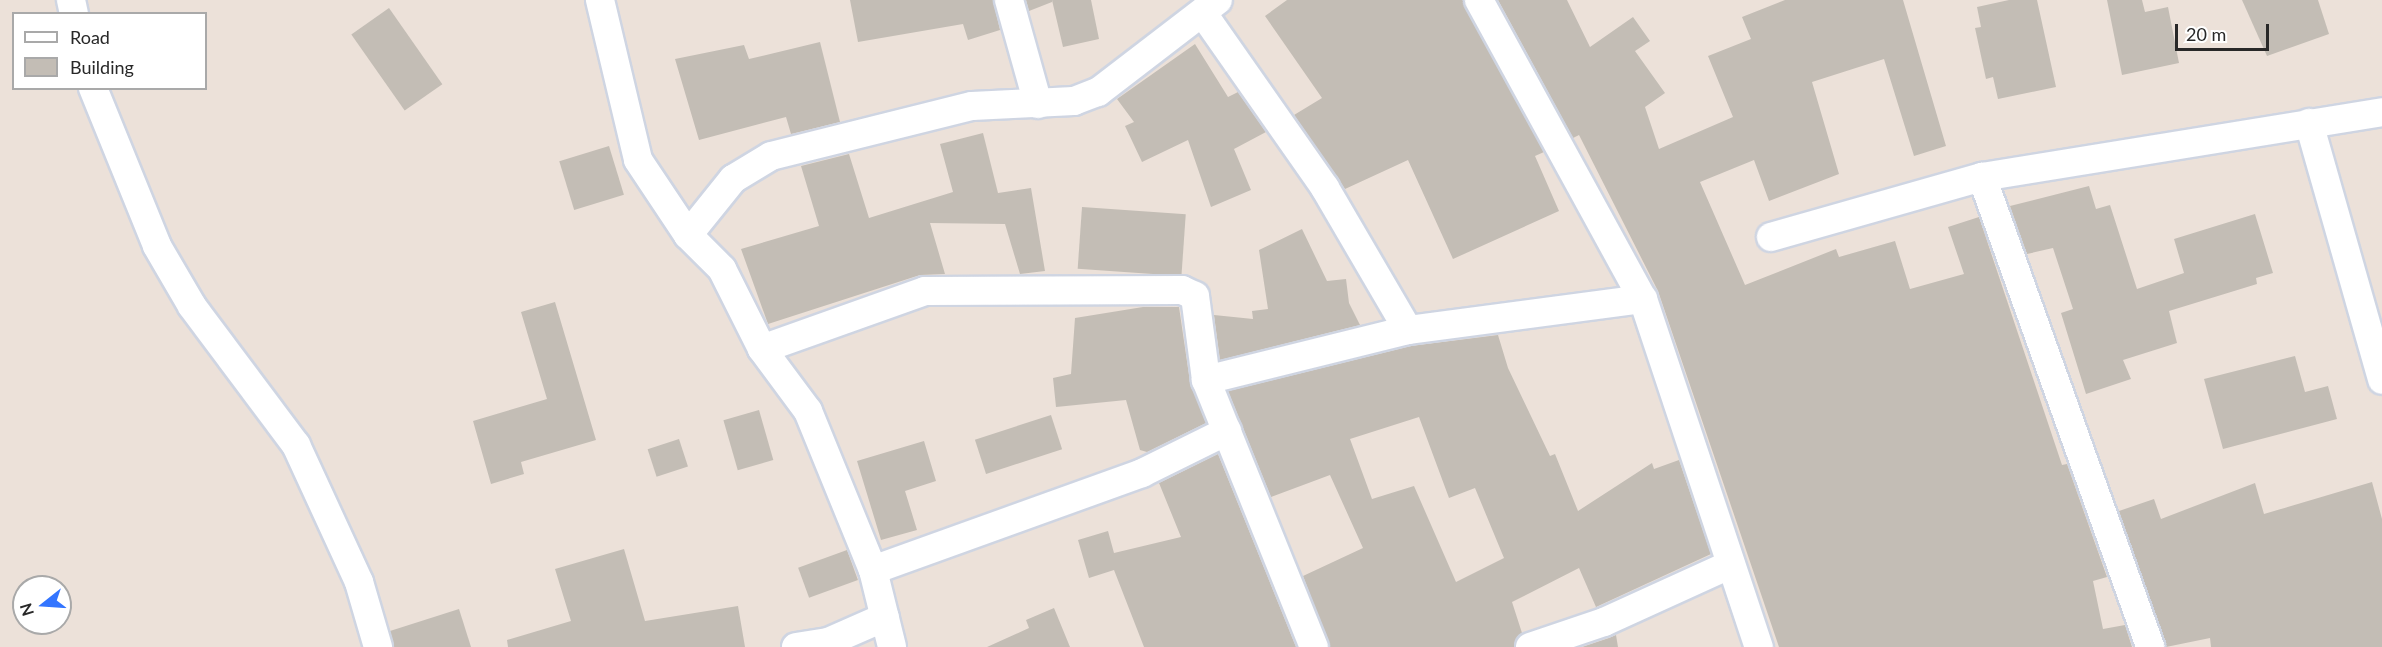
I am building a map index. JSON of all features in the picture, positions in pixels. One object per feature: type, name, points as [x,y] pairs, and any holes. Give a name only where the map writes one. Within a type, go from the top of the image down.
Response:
[{"type":"street","points":[[600,0],[638,160],[688,235],[722,269],[762,349],[808,411],[873,570],[892,647]]},
{"type":"street","points":[[1009,0],[1038,104]]},
{"type":"street","points":[[1479,0],[1642,299],[1729,565],[1759,647]]},
{"type":"street","points":[[688,235],[733,179],[771,156],[972,106],[1038,104],[1098,92],[1211,7],[1325,188],[1408,330]]},
{"type":"street","points":[[94,90],[163,256],[192,306],[296,445],[355,572],[378,647]]},
{"type":"street","points":[[1770,237],[1982,177],[2382,112]]},
{"type":"street","points":[[2309,123],[2382,380]]},
{"type":"street","points":[[1982,177],[2150,647]]},
{"type":"street","points":[[762,349],[925,291],[1182,290],[1195,296],[1206,380],[1314,647]]},
{"type":"street","points":[[1206,380],[1408,330],[1642,299]]},
{"type":"street","points":[[873,570],[1142,473],[1227,431]]},
{"type":"street","points":[[1530,647],[1604,622],[1729,565]]},
{"type":"street","points":[[796,647],[828,642],[885,617]]},
{"type":"building","points":[[850,0],[993,0],[1000,30],[968,40],[963,24],[858,42]]},
{"type":"building","points":[[1026,0],[1052,0],[1052,2],[1029,11]]},
{"type":"building","points":[[1052,0],[1091,0],[1099,39],[1063,47]]},
{"type":"building","points":[[1287,0],[1463,0],[1544,152],[1535,156],[1559,211],[1453,259],[1408,160],[1345,189],[1294,115],[1322,98],[1265,16]]},
{"type":"building","points":[[1498,0],[1567,0],[1590,47],[1633,17],[1650,41],[1635,51],[1665,93],[1645,107],[1659,149],[1733,117],[1708,56],[1751,39],[1742,17],[1785,0],[1903,0],[1946,146],[1914,156],[1884,59],[1812,82],[1839,174],[1769,201],[1754,160],[1700,182],[1745,285],[1836,249],[1839,257],[1895,241],[1910,289],[1964,274],[1948,227],[1979,217],[2062,465],[2067,464],[2107,577],[2093,581],[2103,629],[2125,625],[2132,647],[1779,647],[1658,291],[1579,135],[1573,138]]},
{"type":"building","points":[[2009,0],[2037,0],[2056,87],[1998,99],[1993,77],[1986,79],[1975,28],[1981,27],[1977,7]]},
{"type":"building","points":[[2107,0],[2142,0],[2145,12],[2168,7],[2179,63],[2122,75]]},
{"type":"building","points":[[2242,0],[2318,0],[2329,34],[2267,56]]},
{"type":"building","points":[[389,8],[442,84],[405,111],[351,34]]},
{"type":"building","points":[[820,42],[840,122],[791,134],[786,117],[699,140],[675,59],[744,45],[749,59]]},
{"type":"building","points":[[1195,44],[1228,97],[1238,92],[1266,132],[1234,149],[1251,190],[1211,207],[1188,140],[1142,162],[1125,126],[1134,122],[1117,99]]},
{"type":"building","points":[[983,133],[998,193],[1031,188],[1045,271],[1020,274],[1005,224],[930,223],[945,274],[920,275],[768,324],[741,249],[819,226],[801,166],[849,154],[869,218],[953,192],[940,144]]},
{"type":"building","points":[[609,146],[624,195],[574,210],[559,161]]},
{"type":"building","points":[[2089,186],[2096,209],[2110,205],[2137,289],[2184,273],[2174,239],[2255,214],[2273,273],[2256,278],[2257,284],[2169,311],[2177,343],[2123,360],[2131,379],[2086,394],[2061,313],[2073,309],[2053,248],[2027,254],[2010,206]]},
{"type":"building","points":[[1082,207],[1186,214],[1181,276],[1078,269]]},
{"type":"building","points":[[1302,229],[1327,281],[1346,279],[1349,303],[1360,325],[1220,360],[1214,315],[1253,319],[1252,311],[1268,309],[1259,250]]},
{"type":"building","points":[[555,302],[596,440],[521,462],[524,474],[491,484],[473,421],[547,399],[521,312]]},
{"type":"building","points":[[1143,307],[1179,307],[1190,382],[1206,423],[1147,452],[1140,450],[1126,400],[1056,407],[1053,378],[1071,374],[1075,318]]},
{"type":"building","points":[[1498,335],[1508,368],[1550,456],[1555,454],[1578,511],[1652,463],[1654,469],[1679,460],[1711,554],[1596,607],[1579,568],[1512,602],[1522,633],[1514,647],[1330,647],[1303,576],[1363,548],[1330,475],[1271,497],[1228,391],[1411,346]],"holes":[[[1419,417],[1449,498],[1475,488],[1504,558],[1456,582],[1414,486],[1372,499],[1350,439]]]},
{"type":"building","points":[[2295,356],[2305,392],[2328,386],[2337,419],[2223,449],[2204,379]]},
{"type":"building","points":[[759,410],[773,460],[738,470],[723,420]]},
{"type":"building","points":[[1051,415],[1062,449],[986,474],[975,440]]},
{"type":"building","points":[[679,439],[688,467],[657,477],[648,449]]},
{"type":"building","points":[[924,441],[936,481],[905,491],[917,530],[881,540],[857,461]]},
{"type":"building","points":[[1218,454],[1296,647],[1144,647],[1114,570],[1089,578],[1078,540],[1108,531],[1114,553],[1181,537],[1159,483]]},
{"type":"building","points":[[2372,482],[2382,519],[2382,647],[2211,647],[2210,638],[2166,647],[2119,511],[2154,499],[2161,519],[2255,483],[2264,514]]},
{"type":"building","points":[[624,549],[645,621],[738,606],[745,647],[508,647],[507,640],[571,621],[555,569]]},
{"type":"building","points":[[847,550],[858,580],[809,598],[798,568]]},
{"type":"building","points":[[1054,608],[1070,647],[987,647],[1029,628],[1026,620]]},
{"type":"building","points":[[459,609],[471,647],[394,647],[390,631]]},
{"type":"building","points":[[1616,635],[1618,647],[1582,647],[1609,638]]}]
